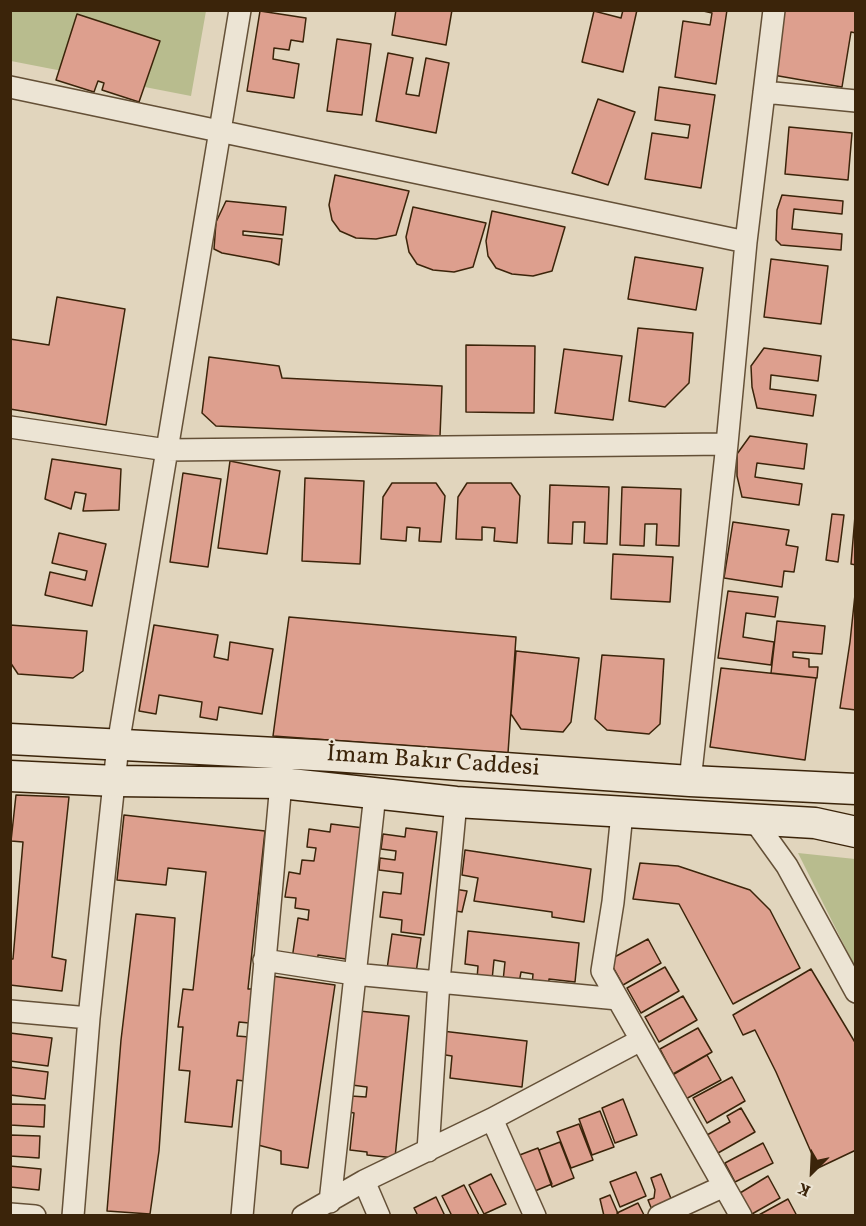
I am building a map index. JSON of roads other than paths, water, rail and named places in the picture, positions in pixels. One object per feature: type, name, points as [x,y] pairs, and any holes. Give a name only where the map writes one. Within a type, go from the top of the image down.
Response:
[{"type":"main road","name":"İmam Bakır Caddesi","points":[[10,739],[333,756],[690,781],[855,789]]},
{"type":"main road","points":[[10,776],[116,781],[281,783],[456,802],[815,823],[855,832]]},
{"type":"street","points":[[73,1215],[89,1017],[116,781],[118,745],[240,10]]},
{"type":"street","points":[[690,781],[727,444],[746,242],[774,10]]},
{"type":"street","points":[[10,87],[746,242]]},
{"type":"street","points":[[764,92],[855,102]]},
{"type":"street","points":[[10,427],[167,450],[727,444]]},
{"type":"street","points":[[243,1215],[281,783]]},
{"type":"street","points":[[330,1202],[375,794]]},
{"type":"street","points":[[428,1151],[438,981],[456,802]]},
{"type":"street","points":[[622,813],[613,902],[602,971],[741,1215]]},
{"type":"street","points":[[754,820],[787,866],[855,992]]},
{"type":"street","points":[[264,960],[354,974],[618,999]]},
{"type":"street","points":[[10,1011],[89,1017]]},
{"type":"street","points":[[303,1215],[364,1181],[492,1119],[641,1040]]},
{"type":"street","points":[[492,1119],[536,1215]]},
{"type":"street","points":[[364,1181],[379,1215]]},
{"type":"street","points":[[659,1215],[724,1186]]},
{"type":"street","points":[[10,1214],[35,1215]]}]
